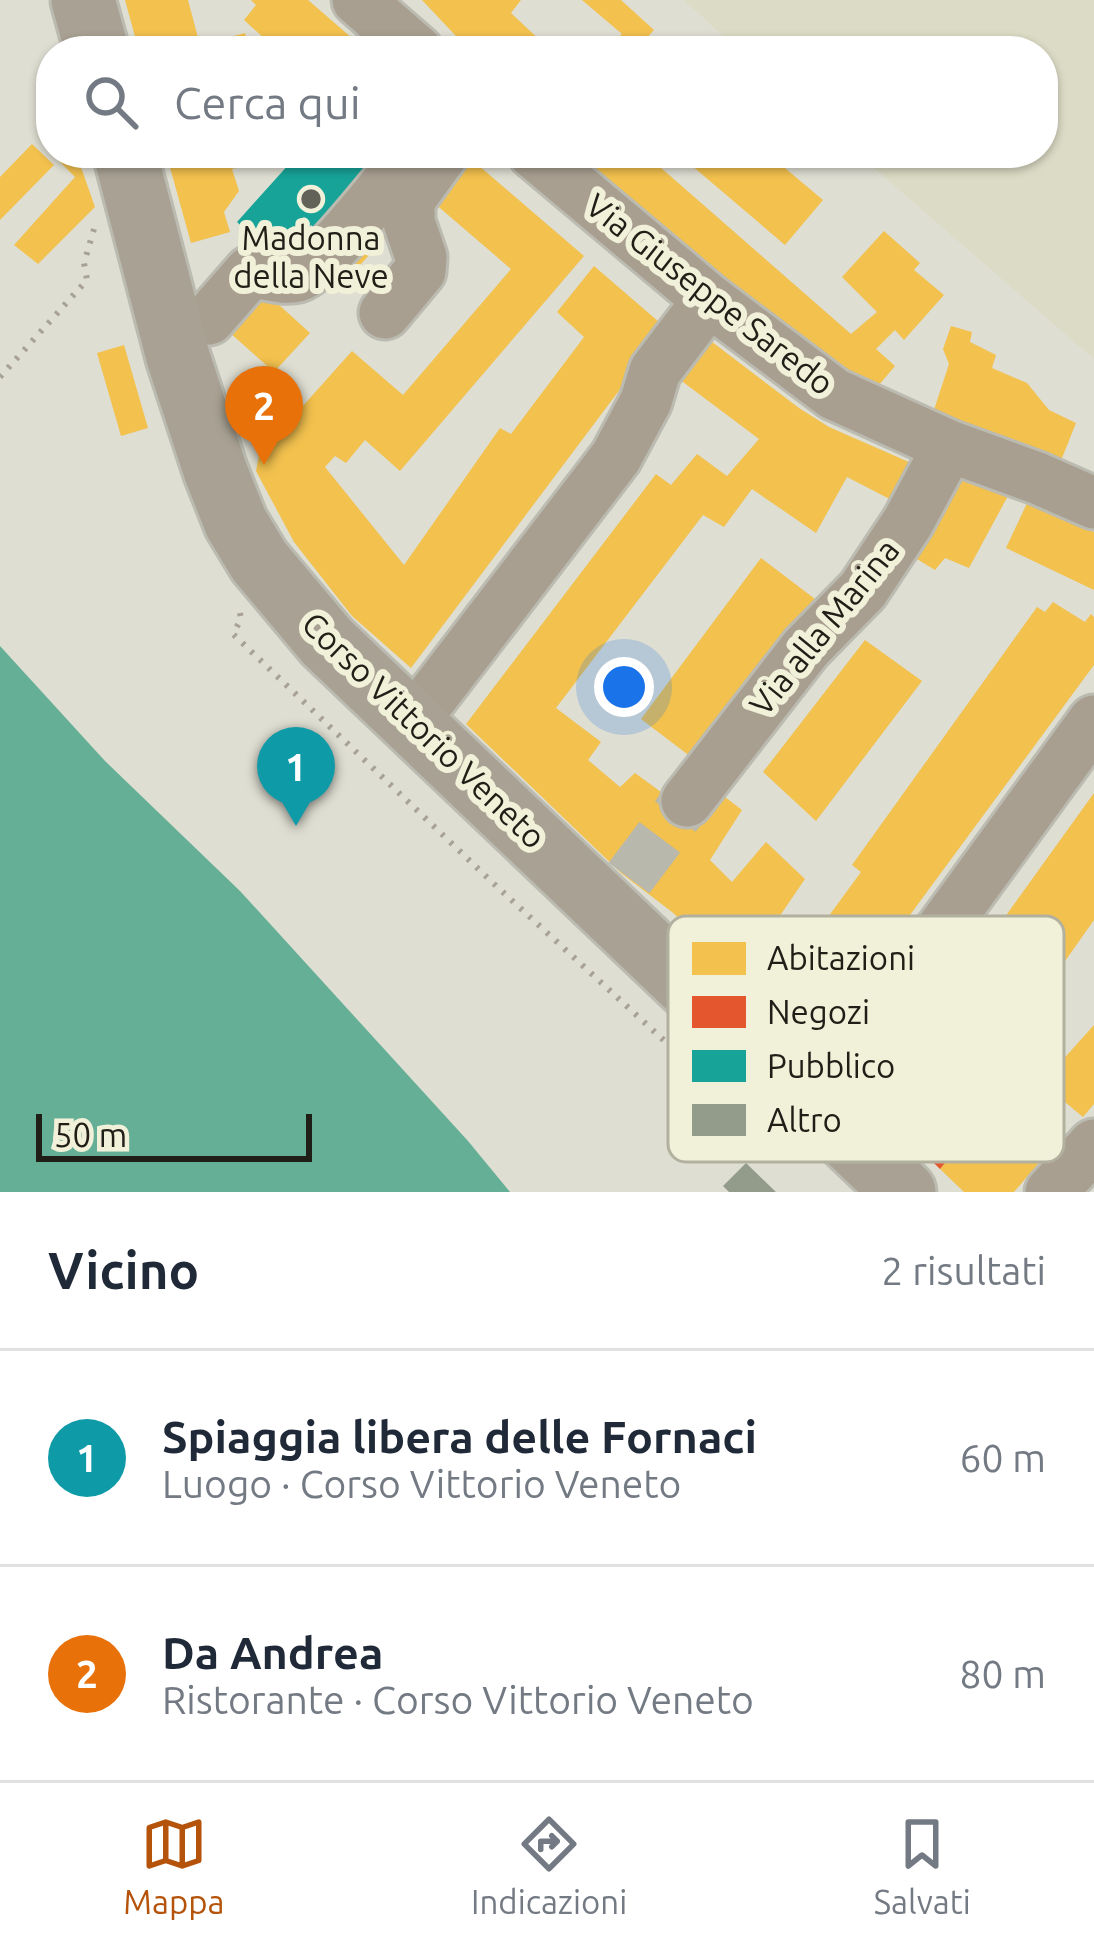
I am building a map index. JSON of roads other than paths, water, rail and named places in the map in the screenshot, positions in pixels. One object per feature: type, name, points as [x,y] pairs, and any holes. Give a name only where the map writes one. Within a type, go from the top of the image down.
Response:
[{"type":"main road","points":[[83,0],[94,36]]},
{"type":"main road","name":"Corso Vittorio Veneto","points":[[129,168],[178,357],[215,470],[236,523],[260,561],[327,642],[411,724],[509,814],[617,893],[668,961]]},
{"type":"main road","name":"Corso Vittorio Veneto","points":[[857,1162],[904,1192]]},
{"type":"street","points":[[358,0],[400,36]]},
{"type":"street","points":[[385,313],[420,271],[409,200],[431,168]]},
{"type":"street","name":"Via Giuseppe Saredo","points":[[552,168],[709,300],[834,394],[1094,502]]},
{"type":"street","points":[[209,319],[250,272],[302,276],[390,180]]},
{"type":"street","points":[[411,724],[616,457],[656,371],[709,300]]},
{"type":"street","name":"Via alla Marina","points":[[687,801],[806,649],[863,590],[950,446]]},
{"type":"street","points":[[942,916],[1094,721]]},
{"type":"street","points":[[1051,1192],[1094,1145]]},
{"type":"tunnel","points":[[629,878],[687,801]]},
{"type":"place","name":"Madonna della Neve","points":[[311,199]]},
{"type":"place","name":"Da Andrea","points":[[264,465]]},
{"type":"place","name":"Spiaggia libera delle Fornaci","points":[[296,826]]}]
